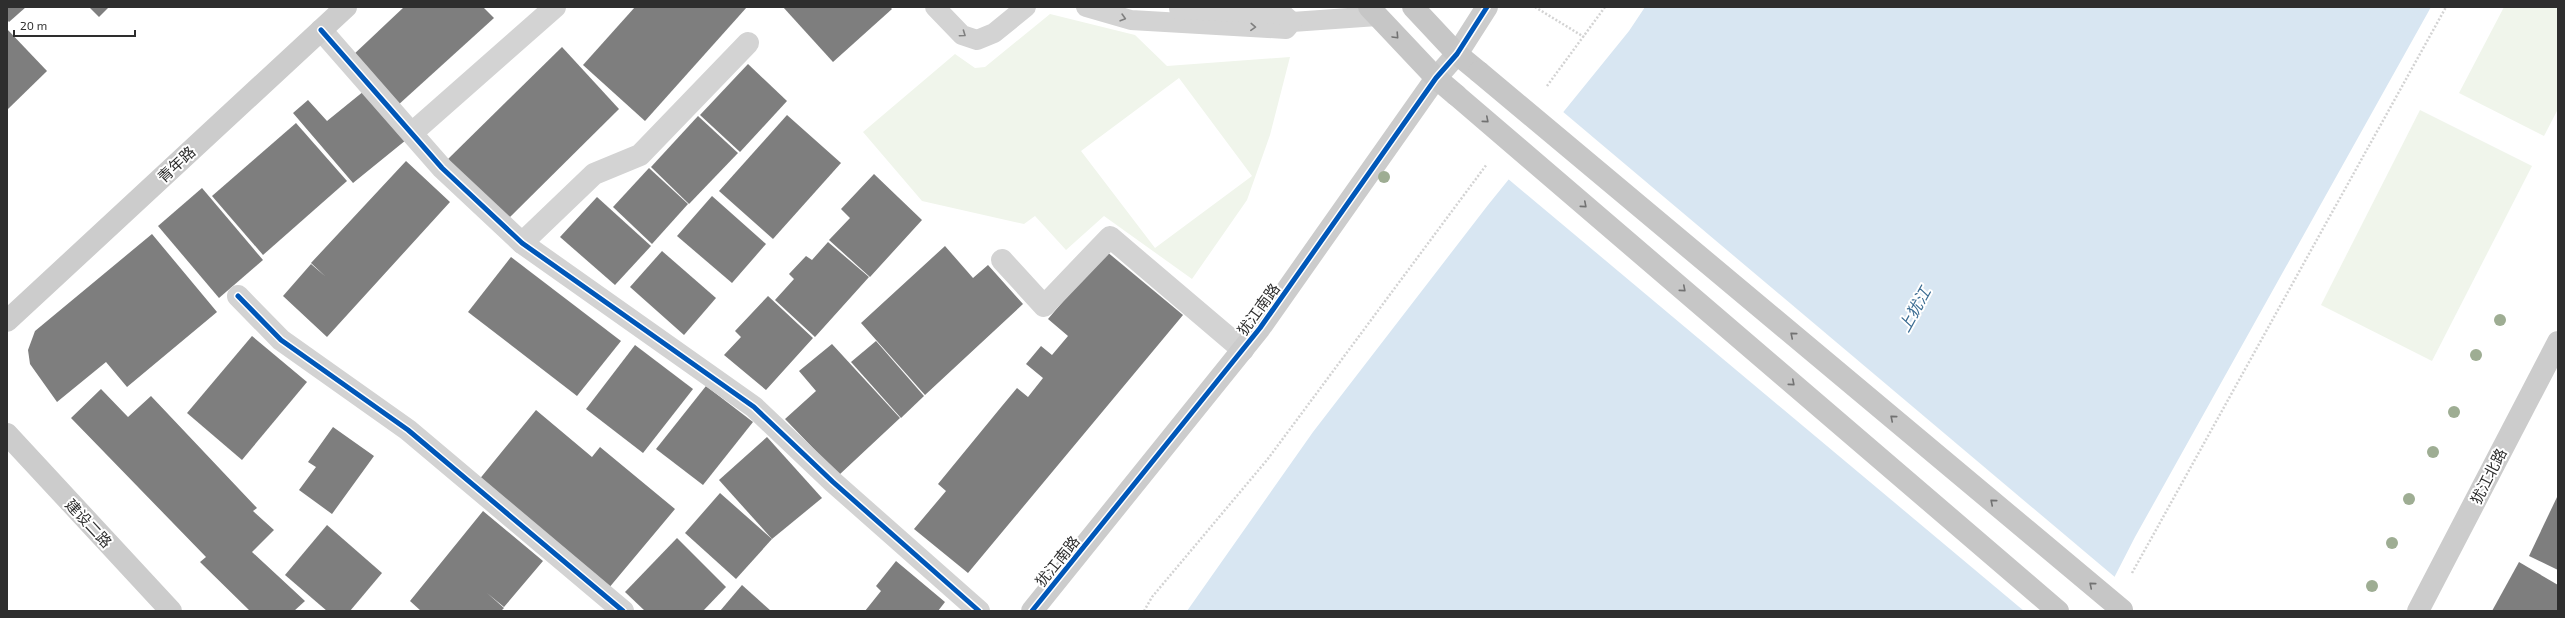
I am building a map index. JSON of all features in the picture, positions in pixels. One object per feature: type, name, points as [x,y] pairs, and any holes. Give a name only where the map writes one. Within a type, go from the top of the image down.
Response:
[{"type":"main road","points":[[1413,7],[1457,54],[2123,611]]},
{"type":"main road","points":[[1373,11],[1436,78],[2058,611]]},
{"type":"street","name":"青年路","points":[[7,321],[346,7]]},
{"type":"street","points":[[412,133],[555,7]]},
{"type":"street","name":"犹江南路","points":[[1032,611],[1243,350],[1436,78],[1457,54],[1487,7]]},
{"type":"street","points":[[321,30],[442,168],[522,243],[754,407],[834,482],[978,611]]},
{"type":"street","points":[[522,243],[594,174],[640,155],[748,43]]},
{"type":"street","points":[[1002,260],[1044,306],[1110,237],[1243,350]]},
{"type":"street","points":[[238,296],[281,340],[408,430],[624,611]]},
{"type":"street","name":"犹江北路","points":[[2418,611],[2558,342]]},
{"type":"street","name":"建设二路","points":[[7,434],[171,611]]},
{"type":"lane","points":[[935,7],[962,35],[977,40],[994,33],[1026,7]]},
{"type":"lane","points":[[1086,7],[1131,20],[1286,29],[1292,22],[1373,11]]},
{"type":"lane","points":[[1141,7],[1284,14],[1292,22]]},
{"type":"path","points":[[1535,7],[1584,37]]},
{"type":"path","points":[[1544,90],[1605,7]]},
{"type":"path","points":[[2132,573],[2446,7]]},
{"type":"path","points":[[1144,611],[1152,597],[1267,460],[1492,157]]},
{"type":"shaded area","points":[[2504,7],[2558,7],[2558,109],[2544,136],[2459,93]]},
{"type":"shaded area","points":[[1050,14],[1135,35],[1167,66],[1290,57],[1270,135],[1247,200],[1192,279],[1104,216],[1066,250],[1035,216],[1024,224],[922,201],[863,132],[955,54],[975,68],[985,67]],"holes":[[[1179,78],[1252,176],[1155,248],[1081,151]]]},
{"type":"shaded area","points":[[2420,110],[2532,166],[2432,361],[2321,305]]},
{"type":"water","name":"上犹江","points":[[1645,7],[2431,7],[2135,537],[2097,611],[1187,611],[1313,432],[1488,205],[1629,31]]},
{"type":"pier","points":[[1562,111],[2116,578],[2100,611],[2024,611],[1507,178]]},
{"type":"building","points":[[7,7],[26,7],[9,22],[7,20]]},
{"type":"building","points":[[89,7],[109,7],[99,17]]},
{"type":"building","points":[[404,7],[483,7],[494,18],[397,106],[352,56]]},
{"type":"building","points":[[635,7],[747,7],[645,121],[583,65]]},
{"type":"building","points":[[783,7],[890,7],[892,9],[833,62]]},
{"type":"building","points":[[7,29],[47,71],[7,110]]},
{"type":"building","points":[[562,47],[619,109],[506,221],[446,161]]},
{"type":"building","points":[[748,64],[787,101],[740,152],[700,115]]},
{"type":"building","points":[[364,91],[406,140],[353,183],[293,113],[308,100],[327,121]]},
{"type":"building","points":[[787,115],[841,163],[773,239],[719,191]]},
{"type":"building","points":[[698,116],[738,153],[689,204],[651,167]]},
{"type":"building","points":[[296,123],[347,181],[263,255],[212,196]]},
{"type":"building","points":[[406,161],[450,202],[327,337],[283,296],[311,264],[326,277],[311,263]]},
{"type":"building","points":[[649,168],[688,204],[652,244],[613,207]]},
{"type":"building","points":[[874,174],[922,220],[870,277],[829,240],[850,218],[841,209]]},
{"type":"building","points":[[202,188],[263,260],[219,298],[158,226]]},
{"type":"building","points":[[712,196],[766,244],[732,283],[677,236]]},
{"type":"building","points":[[597,197],[651,246],[615,285],[560,237]]},
{"type":"building","points":[[152,234],[217,312],[127,387],[106,362],[57,402],[30,364],[28,350],[35,331]]},
{"type":"building","points":[[828,242],[869,277],[815,337],[775,300],[794,279],[789,274],[806,256],[812,260]]},
{"type":"building","points":[[945,246],[973,278],[988,265],[1023,304],[925,395],[861,323]]},
{"type":"building","points":[[662,251],[716,298],[684,335],[630,287]]},
{"type":"building","points":[[1106,251],[1183,315],[968,573],[914,529],[946,491],[938,484],[1017,388],[1028,397],[1043,378],[1026,364],[1041,346],[1052,355],[1068,336],[1048,319]]},
{"type":"building","points":[[511,257],[621,341],[577,396],[468,312]]},
{"type":"building","points":[[768,296],[813,338],[766,390],[724,355],[741,337],[735,331]]},
{"type":"building","points":[[252,336],[307,382],[242,460],[187,413]]},
{"type":"building","points":[[876,341],[924,396],[901,418],[851,362]]},
{"type":"building","points":[[832,344],[900,418],[839,475],[785,419],[816,391],[799,371]]},
{"type":"building","points":[[635,345],[693,389],[643,453],[586,409]]},
{"type":"building","points":[[706,386],[753,422],[703,485],[656,449]]},
{"type":"building","points":[[101,389],[128,417],[151,396],[257,508],[253,511],[274,530],[252,552],[305,601],[294,611],[250,611],[200,562],[206,557],[71,418]]},
{"type":"building","points":[[536,410],[592,457],[600,447],[675,509],[608,589],[478,481]]},
{"type":"building","points":[[333,427],[374,456],[332,514],[299,490],[316,467],[308,462]]},
{"type":"building","points":[[767,437],[822,498],[772,539],[719,480]]},
{"type":"building","points":[[720,493],[772,539],[736,579],[685,533]]},
{"type":"building","points":[[2558,495],[2558,570],[2529,556]]},
{"type":"building","points":[[483,511],[543,561],[504,607],[487,593],[504,608],[501,611],[421,611],[410,601]]},
{"type":"building","points":[[327,525],[382,573],[350,611],[327,611],[285,575]]},
{"type":"building","points":[[677,538],[726,587],[703,611],[645,611],[625,592]]},
{"type":"building","points":[[896,561],[945,602],[938,611],[865,611],[881,591],[876,586]]},
{"type":"building","points":[[2519,562],[2558,585],[2558,611],[2492,611]]},
{"type":"building","points":[[742,585],[771,611],[720,611]]},
{"type":"cycle path","points":[[1032,611],[1260,328],[1436,78],[1457,54],[1487,7]]},
{"type":"cycle path","points":[[321,30],[442,168],[522,243],[754,407],[833,482],[979,611]]},
{"type":"cycle path","points":[[238,296],[281,340],[408,430],[623,611]]}]
